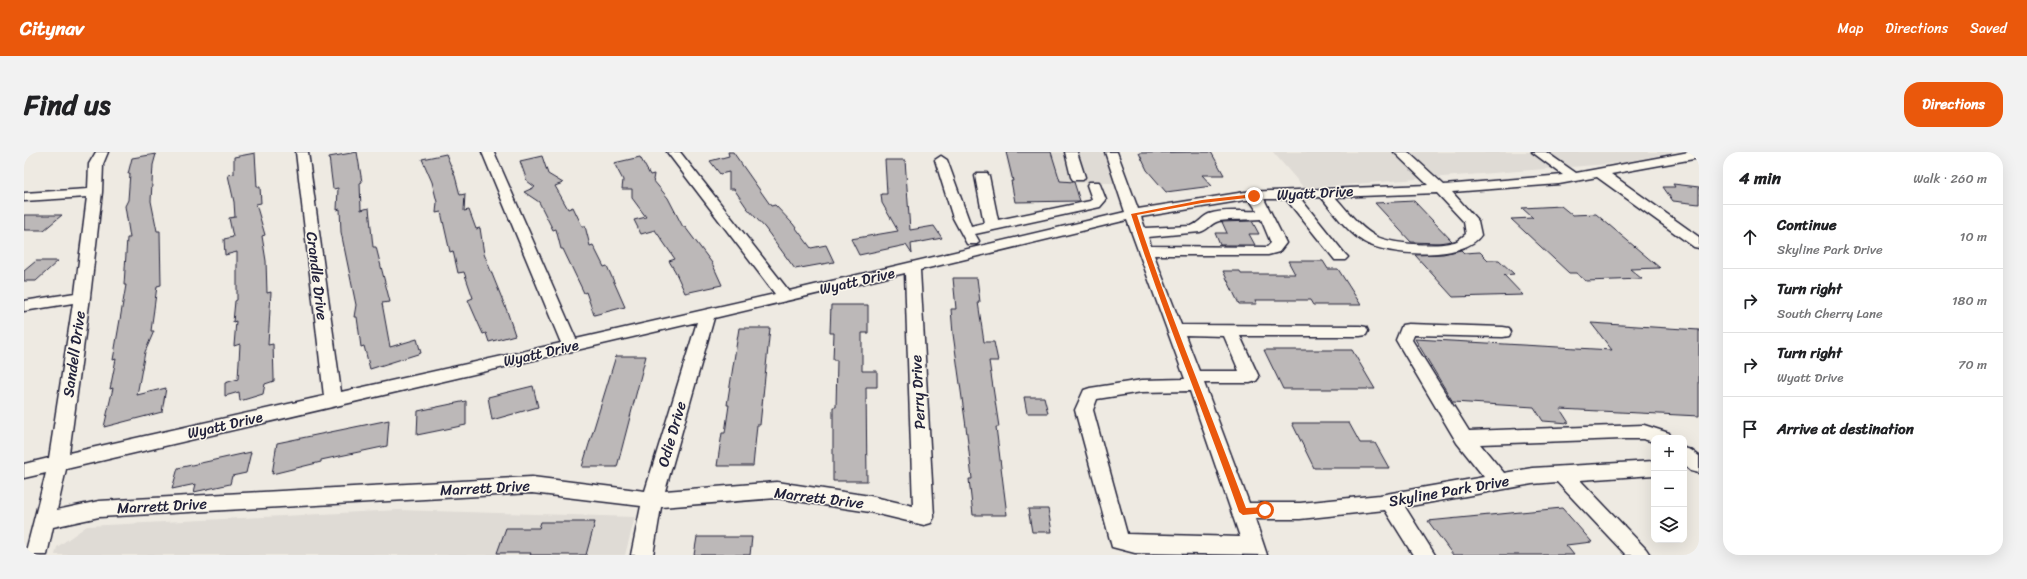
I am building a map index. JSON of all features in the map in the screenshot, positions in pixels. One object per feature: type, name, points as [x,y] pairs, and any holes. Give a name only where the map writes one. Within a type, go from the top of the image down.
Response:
[{"type":"street","name":"Sandell Drive","points":[[36,555],[58,463],[82,297],[95,192],[96,164],[102,152]]},
{"type":"street","name":"Crandle Drive","points":[[302,152],[333,400]]},
{"type":"street","points":[[488,152],[571,346]]},
{"type":"street","points":[[673,152],[785,298]]},
{"type":"street","points":[[1071,152],[1078,177]]},
{"type":"street","points":[[1111,152],[1175,330],[1195,381],[1243,512],[1254,551],[1135,544],[1118,541],[1084,410],[1090,394],[1142,386],[1195,381],[1250,378],[1230,331]]},
{"type":"street","points":[[1324,193],[1369,239],[1387,245],[1413,248],[1462,244],[1474,234],[1471,221],[1442,189],[1400,152]]},
{"type":"street","points":[[1538,152],[1575,178]]},
{"type":"street","name":"Wyatt Drive","points":[[24,470],[785,298],[1134,214],[1202,202],[1254,196],[1442,189],[1575,178],[1699,154]]},
{"type":"street","points":[[941,160],[954,202],[978,252]]},
{"type":"street","points":[[1600,174],[1699,244]]},
{"type":"street","points":[[982,176],[992,225]]},
{"type":"street","points":[[967,231],[1092,205],[1098,202],[1096,189],[1126,193]]},
{"type":"street","points":[[24,197],[67,196],[95,192]]},
{"type":"street","points":[[1290,195],[1340,257]]},
{"type":"street","points":[[1146,250],[1268,251],[1274,249],[1279,243],[1266,215],[1254,196]]},
{"type":"street","points":[[1140,233],[1191,230],[1200,228],[1205,222],[1215,217],[1266,215]]},
{"type":"street","name":"Perry Drive","points":[[912,268],[924,516]]},
{"type":"street","points":[[24,306],[82,297]]},
{"type":"street","name":"Odie Drive","points":[[642,555],[652,500],[707,315]]},
{"type":"street","points":[[1500,483],[1464,438],[1404,340],[1408,329],[1503,332]]},
{"type":"street","points":[[1175,330],[1360,331]]},
{"type":"street","points":[[1464,438],[1622,432],[1644,432],[1653,435]]},
{"type":"street","name":"Skyline Park Drive","points":[[1243,512],[1300,512],[1391,502],[1532,476],[1651,468]]},
{"type":"street","points":[[1562,474],[1639,555]]},
{"type":"street","name":"Marrett Drive","points":[[44,521],[99,509],[532,485],[652,500],[777,490],[870,504],[924,516]]},
{"type":"street","points":[[1391,502],[1424,555]]},
{"type":"shaded area","points":[[1005,152],[1105,152],[1116,183],[1011,182]]},
{"type":"shaded area","points":[[1273,152],[1674,152],[1621,163],[1304,188]]},
{"type":"shaded area","points":[[398,510],[635,517],[625,555],[55,555],[57,547],[87,526]]},
{"type":"building","points":[[357,152],[362,182],[360,183],[361,210],[369,208],[373,247],[376,247],[390,302],[382,303],[390,347],[417,339],[421,353],[370,369],[364,346],[361,347],[357,317],[354,317],[356,305],[341,232],[340,209],[337,210],[338,188],[333,189],[329,157]]},
{"type":"building","points":[[728,152],[733,152],[771,206],[775,205],[793,224],[811,248],[826,245],[834,262],[795,269],[734,189],[729,189],[729,172],[720,174],[710,161],[729,156]]},
{"type":"building","points":[[1006,152],[1051,152],[1060,181],[1074,182],[1080,201],[1015,202],[1011,181],[1013,181]]},
{"type":"building","points":[[1211,152],[1224,175],[1202,175],[1212,186],[1166,192],[1147,170],[1139,153]]},
{"type":"building","points":[[255,153],[257,187],[260,187],[261,203],[256,204],[265,235],[262,236],[266,261],[267,293],[271,292],[268,345],[273,344],[274,381],[265,384],[263,394],[240,401],[239,392],[225,396],[225,383],[238,379],[240,344],[234,346],[236,321],[233,322],[235,301],[237,300],[237,252],[225,255],[224,239],[233,237],[229,218],[235,217],[234,202],[228,175],[234,174],[234,157]]},
{"type":"building","points":[[156,154],[153,165],[151,201],[157,231],[160,231],[161,285],[157,286],[151,331],[154,331],[145,352],[137,395],[166,388],[162,412],[104,427],[113,388],[110,389],[116,359],[113,360],[126,285],[124,285],[127,238],[130,238],[125,206],[128,200],[130,173],[128,174],[132,158]]},
{"type":"building","points":[[446,154],[455,176],[460,195],[465,194],[464,211],[469,210],[476,229],[480,228],[484,254],[515,335],[489,342],[486,333],[483,334],[468,300],[473,298],[464,272],[458,273],[453,251],[450,252],[441,212],[436,213],[437,202],[432,182],[422,159]]},
{"type":"building","points":[[542,156],[548,174],[563,183],[555,186],[568,209],[573,207],[582,226],[585,226],[590,246],[593,245],[604,267],[607,266],[625,307],[594,315],[586,292],[584,293],[563,249],[561,249],[556,229],[553,230],[539,202],[524,192],[535,187],[527,181],[520,161]]},
{"type":"building","points":[[640,157],[650,175],[654,174],[653,180],[668,198],[683,227],[685,227],[712,263],[722,285],[685,293],[669,261],[675,259],[655,230],[641,234],[634,220],[646,217],[632,198],[632,189],[622,189],[623,180],[614,163]]},
{"type":"building","points":[[885,160],[905,160],[910,230],[934,226],[942,238],[911,244],[912,254],[906,245],[859,255],[851,239],[898,231],[882,203],[881,194],[887,194]]},
{"type":"building","points":[[1673,184],[1699,187],[1699,204],[1673,201],[1663,187],[1675,187]]},
{"type":"building","points":[[1414,201],[1452,241],[1439,243],[1411,242],[1375,203]]},
{"type":"building","points":[[1561,206],[1572,215],[1596,214],[1660,268],[1630,269],[1642,279],[1586,281],[1576,273],[1569,273],[1511,219],[1533,218],[1522,208]]},
{"type":"building","points":[[24,215],[62,215],[44,230],[24,230]]},
{"type":"building","points":[[1252,221],[1259,234],[1249,234],[1255,245],[1220,245],[1215,233],[1227,233],[1222,222]]},
{"type":"building","points":[[1461,250],[1464,253],[1480,252],[1488,260],[1499,260],[1514,274],[1504,275],[1523,295],[1453,297],[1415,255],[1443,254]]},
{"type":"building","points":[[36,261],[58,261],[36,281],[24,281],[24,271]]},
{"type":"building","points":[[1288,261],[1323,261],[1328,269],[1338,269],[1361,305],[1313,305],[1310,300],[1255,300],[1257,304],[1239,304],[1223,271],[1240,271],[1241,274],[1295,274]]},
{"type":"building","points":[[953,278],[977,278],[980,302],[978,302],[984,342],[994,342],[998,361],[989,361],[999,427],[996,427],[1007,515],[973,515],[969,479],[972,479],[953,334],[951,309],[956,309]]},
{"type":"building","points":[[831,305],[868,305],[868,333],[862,333],[862,371],[877,371],[877,387],[866,387],[867,481],[833,481],[833,407],[836,407],[837,360],[833,360],[834,333],[830,333]]},
{"type":"building","points":[[1591,323],[1699,330],[1699,416],[1560,409],[1569,423],[1543,421],[1534,407],[1453,402],[1415,339],[1612,350]]},
{"type":"building","points":[[739,328],[770,328],[760,425],[757,425],[753,466],[717,466],[722,433],[725,433],[729,405],[727,405]]},
{"type":"building","points":[[1264,350],[1352,350],[1375,389],[1283,389]]},
{"type":"building","points":[[616,356],[646,356],[617,467],[582,467]]},
{"type":"building","points":[[533,386],[538,407],[492,420],[488,397]]},
{"type":"building","points":[[1024,397],[1044,397],[1048,413],[1027,413]]},
{"type":"building","points":[[466,401],[466,425],[417,435],[418,411]]},
{"type":"building","points":[[389,420],[387,446],[321,460],[321,462],[272,474],[277,443]]},
{"type":"building","points":[[1292,423],[1349,423],[1360,443],[1375,443],[1389,468],[1314,468]]},
{"type":"building","points":[[251,452],[246,473],[232,476],[230,484],[194,492],[196,484],[172,489],[178,468]]},
{"type":"building","points":[[1562,508],[1592,542],[1566,545],[1574,555],[1453,555],[1428,521]]},
{"type":"building","points":[[1028,509],[1048,509],[1052,532],[1032,532]]},
{"type":"building","points":[[541,522],[595,522],[586,555],[530,555],[531,553],[497,553],[506,528],[539,528]]},
{"type":"building","points":[[697,537],[752,537],[750,555],[694,555]]},
{"type":"route","points":[[1254,196],[1202,202],[1134,214],[1155,280],[1213,427],[1243,512],[1265,510]]}]
